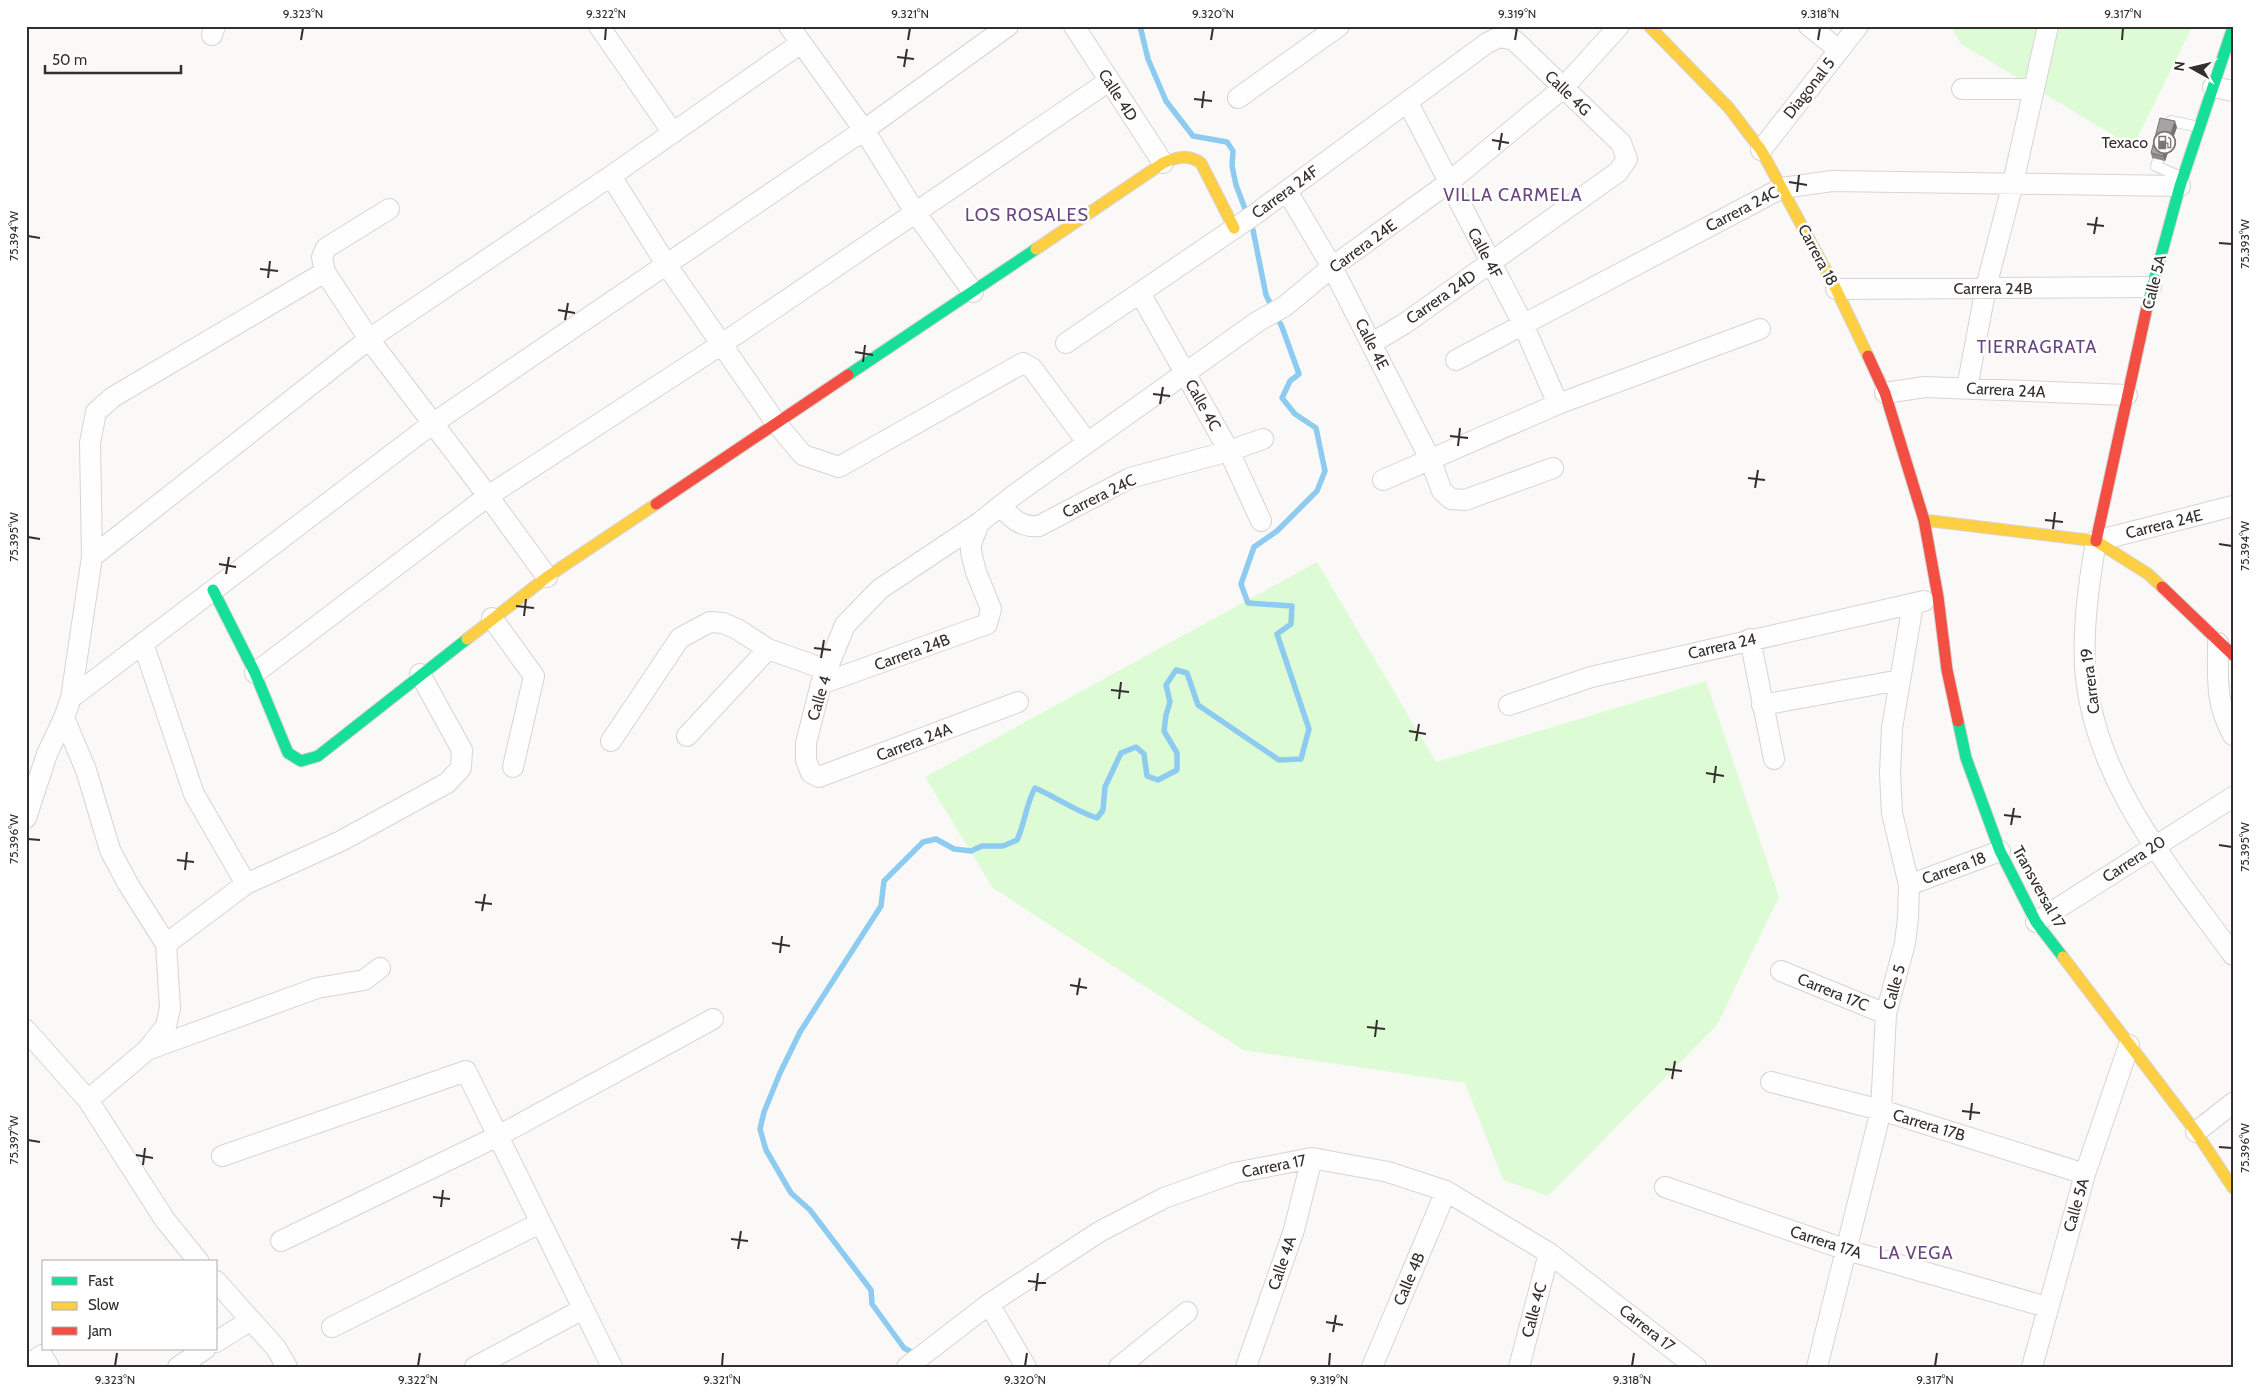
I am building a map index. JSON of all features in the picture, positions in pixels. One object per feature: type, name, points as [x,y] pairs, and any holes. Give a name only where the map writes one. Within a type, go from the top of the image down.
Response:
[{"type":"street","points":[[599,26],[672,133]]},
{"type":"street","points":[[789,26],[864,130],[915,212],[973,292]]},
{"type":"street","points":[[71,698],[432,424],[864,130],[1008,26]]},
{"type":"street","name":"Calle 4D","points":[[1074,26],[1163,163]]},
{"type":"street","name":"Carrera 24E","points":[[1087,442],[1257,322],[1284,306],[1332,267],[1448,183],[1563,88],[1619,26]]},
{"type":"street","name":"Carrera 18","points":[[1649,26],[1729,108],[1761,150],[1836,289],[1885,393],[1924,520]]},
{"type":"street","points":[[1809,26],[1839,50]]},
{"type":"street","name":"Diagonal 5","points":[[1761,150],[1858,26]]},
{"type":"street","points":[[1968,388],[1986,287],[2013,183],[2048,26]]},
{"type":"street","name":"Calle 5A","points":[[2096,541],[2151,287],[2181,182],[2233,27]]},
{"type":"street","points":[[1238,98],[1327,30]]},
{"type":"street","name":"Calle 4G","points":[[1500,36],[1514,40],[1621,143],[1627,159]]},
{"type":"street","name":"Carrera 24F","points":[[1066,343],[1287,191],[1487,43],[1500,36]]},
{"type":"street","points":[[92,558],[369,339],[611,176],[801,44]]},
{"type":"street","points":[[255,673],[488,496],[722,344],[1109,81]]},
{"type":"street","points":[[2213,87],[2233,90]]},
{"type":"street","points":[[1962,89],[2034,89]]},
{"type":"street","name":"Calle 4F","points":[[1408,103],[1523,324],[1558,404]]},
{"type":"street","points":[[213,590],[255,673],[288,753],[301,761],[318,756],[547,576],[1163,163],[1180,156],[1192,156],[1201,163],[1242,222]]},
{"type":"street","name":"Carrera 24D","points":[[1372,342],[1404,324],[1618,172],[1627,159]]},
{"type":"street","points":[[611,176],[666,264],[776,422],[803,456],[839,467],[1023,363],[1032,368],[1087,442],[979,523]]},
{"type":"street","name":"Carrera 24C","points":[[1456,360],[1782,188],[1832,181],[2181,182]]},
{"type":"street","name":"Calle 4E","points":[[1287,191],[1332,267],[1372,342],[1430,459],[1442,491],[1451,499],[1465,500],[1553,468]]},
{"type":"street","points":[[389,209],[326,248],[322,257],[325,272],[369,339],[547,576]]},
{"type":"street","points":[[26,818],[47,754],[71,698],[92,558],[90,443],[96,412],[113,397],[325,272]]},
{"type":"street","name":"Carrera 24B","points":[[1836,289],[2151,287]]},
{"type":"street","name":"Calle 4C","points":[[1140,293],[1229,451],[1261,521]]},
{"type":"street","points":[[1383,480],[1558,404],[1760,329]]},
{"type":"street","name":"Carrera 24A","points":[[1885,393],[1925,387],[2127,395]]},
{"type":"street","name":"Carrera 24C","points":[[1000,506],[1020,524],[1029,527],[1039,526],[1130,478],[1229,451],[1264,438]]},
{"type":"street","name":"Carrera 24E","points":[[2096,541],[2233,506]]},
{"type":"street","points":[[1924,520],[2096,541],[2148,574],[2172,595],[2225,649],[2218,680],[2220,709],[2233,734]]},
{"type":"street","name":"Transversal 17","points":[[1924,520],[1938,598],[1947,670],[1966,758],[2000,851],[2036,922],[2196,1132],[2233,1188]]},
{"type":"street","name":"Carrera 24B","points":[[824,677],[987,624],[991,609],[976,572],[971,552],[971,544],[979,523]]},
{"type":"street","name":"Calle 4","points":[[811,773],[806,760],[806,743],[824,677],[845,625],[880,589],[979,523]]},
{"type":"street","name":"Carrera 19","points":[[2096,541],[2088,582],[2085,666],[2092,710],[2104,751],[2120,787],[2154,846],[2233,954]]},
{"type":"street","name":"Carrera 24","points":[[1509,705],[1591,678],[1750,639],[1938,598]]},
{"type":"street","name":"Calle 5","points":[[1817,1367],[1881,1110],[1886,1014],[1905,943],[1908,918],[1908,885],[1892,813],[1890,773],[1892,728],[1913,604]]},
{"type":"street","points":[[492,618],[534,676],[513,767]]},
{"type":"street","points":[[610,741],[680,638],[710,622],[723,623],[737,629],[768,649],[824,677]]},
{"type":"street","points":[[1750,639],[1774,760]]},
{"type":"street","points":[[143,643],[194,794],[246,884]]},
{"type":"street","points":[[687,736],[768,649]]},
{"type":"street","points":[[166,944],[246,884],[341,842],[446,783],[461,768],[462,750],[420,674]]},
{"type":"street","points":[[1762,705],[1900,680]]},
{"type":"street","name":"Carrera 24A","points":[[811,773],[819,777],[831,774],[1018,702]]},
{"type":"street","points":[[64,718],[86,770],[110,850],[128,884],[166,944],[170,1008],[166,1026],[147,1050],[88,1100]]},
{"type":"street","name":"Carrera 20","points":[[2036,922],[2233,797]]},
{"type":"street","name":"Carrera 18","points":[[1908,885],[2000,851]]},
{"type":"street","points":[[147,1050],[317,988],[364,980],[380,968]]},
{"type":"street","name":"Carrera 17C","points":[[1781,971],[1886,1014]]},
{"type":"street","points":[[281,1241],[498,1136],[713,1019]]},
{"type":"street","points":[[26,1030],[88,1100],[164,1220],[197,1260]]},
{"type":"street","name":"Calle 5A","points":[[2032,1367],[2085,1174],[2129,1045]]},
{"type":"street","points":[[222,1156],[466,1071],[612,1367]]},
{"type":"street","name":"Carrera 17B","points":[[1771,1082],[1881,1110],[2085,1174]]},
{"type":"street","points":[[2196,1132],[2233,1103]]},
{"type":"street","name":"Carrera 17","points":[[907,1367],[988,1304],[1099,1232],[1164,1198],[1234,1173],[1312,1158],[1388,1172],[1446,1190],[1549,1253],[1696,1367]]},
{"type":"street","name":"Calle 4A","points":[[1246,1367],[1294,1230],[1312,1158]]},
{"type":"street","name":"Carrera 17A","points":[[1665,1187],[1847,1250],[2047,1307]]},
{"type":"street","name":"Calle 4B","points":[[1372,1367],[1446,1190]]},
{"type":"street","points":[[332,1327],[540,1223]]},
{"type":"street","name":"Calle 4C","points":[[1519,1367],[1549,1253]]},
{"type":"street","points":[[218,1283],[276,1348],[287,1367]]},
{"type":"street","points":[[988,1304],[1026,1367]]},
{"type":"street","points":[[475,1367],[583,1308]]},
{"type":"street","points":[[1127,1365],[1187,1312]]},
{"type":"street","points":[[218,1341],[251,1320]]},
{"type":"street","points":[[178,1367],[204,1350]]},
{"type":"street","points":[[26,1366],[42,1356],[49,1367]]},
{"type":"lane","points":[[2170,125],[2171,121],[2200,127]]},
{"type":"lane","points":[[2158,160],[2156,166],[2181,182]]},
{"type":"green space","points":[[1951,26],[2187,26],[2191,29],[2133,147],[1961,44]]},
{"type":"green space","points":[[1317,562],[1436,762],[1706,681],[1779,897],[1717,1025],[1548,1196],[1503,1180],[1465,1083],[1243,1050],[993,888],[925,777]]},
{"type":"building","name":"Texaco","points":[[2160,118],[2175,121],[2163,156],[2151,153]]},
{"type":"waterway","points":[[917,1355],[904,1348],[872,1304],[871,1290],[810,1210],[791,1193],[766,1150],[760,1129],[764,1112],[780,1073],[800,1032],[881,906],[884,881],[923,842],[936,839],[954,849],[971,851],[982,846],[1003,846],[1017,840],[1035,788],[1081,812],[1097,818],[1103,810],[1105,787],[1121,753],[1136,747],[1144,754],[1147,776],[1158,780],[1177,770],[1177,753],[1164,731],[1170,702],[1166,685],[1176,670],[1187,673],[1198,705],[1279,760],[1301,759],[1309,729],[1277,634],[1291,624],[1292,606],[1248,603],[1241,584],[1254,547],[1277,531],[1317,491],[1325,471],[1316,428],[1295,414],[1282,398],[1290,381],[1299,374],[1282,327],[1266,295],[1253,230],[1236,185],[1232,166],[1233,151],[1227,142],[1193,136],[1166,101],[1148,59],[1140,26]]},
{"type":"traffic: fast","points":[[2147,307],[2180,186],[2233,27]]},
{"type":"traffic: fast","points":[[848,375],[1036,249]]},
{"type":"traffic: fast","points":[[213,590],[255,673],[288,753],[301,761],[318,756],[467,639]]},
{"type":"traffic: fast","points":[[1958,721],[1966,758],[2000,851],[2036,922],[2063,957]]},
{"type":"traffic: slow","points":[[1649,26],[1729,108],[1761,150],[1836,289],[1868,356]]},
{"type":"traffic: slow","points":[[1036,249],[1163,163],[1182,157],[1192,158],[1201,163],[1234,228]]},
{"type":"traffic: slow","points":[[467,639],[547,577],[656,504]]},
{"type":"traffic: slow","points":[[1924,520],[2096,541],[2148,574],[2162,587]]},
{"type":"traffic: slow","points":[[2063,957],[2196,1132],[2233,1188]]},
{"type":"traffic: jam","points":[[2096,541],[2147,307]]},
{"type":"traffic: jam","points":[[1868,356],[1885,393],[1924,520],[1938,597],[1947,670],[1958,721]]},
{"type":"traffic: jam","points":[[656,504],[848,375]]},
{"type":"traffic: jam","points":[[2162,587],[2233,655]]},
{"type":"place","name":"Texaco","points":[[2164,142]]},
{"type":"district","name":"VILLA CARMELA","points":[[1513,195]]},
{"type":"district","name":"LOS ROSALES","points":[[1027,215]]},
{"type":"district","name":"TIERRAGRATA","points":[[2037,347]]},
{"type":"district","name":"LA VEGA","points":[[1916,1253]]}]
